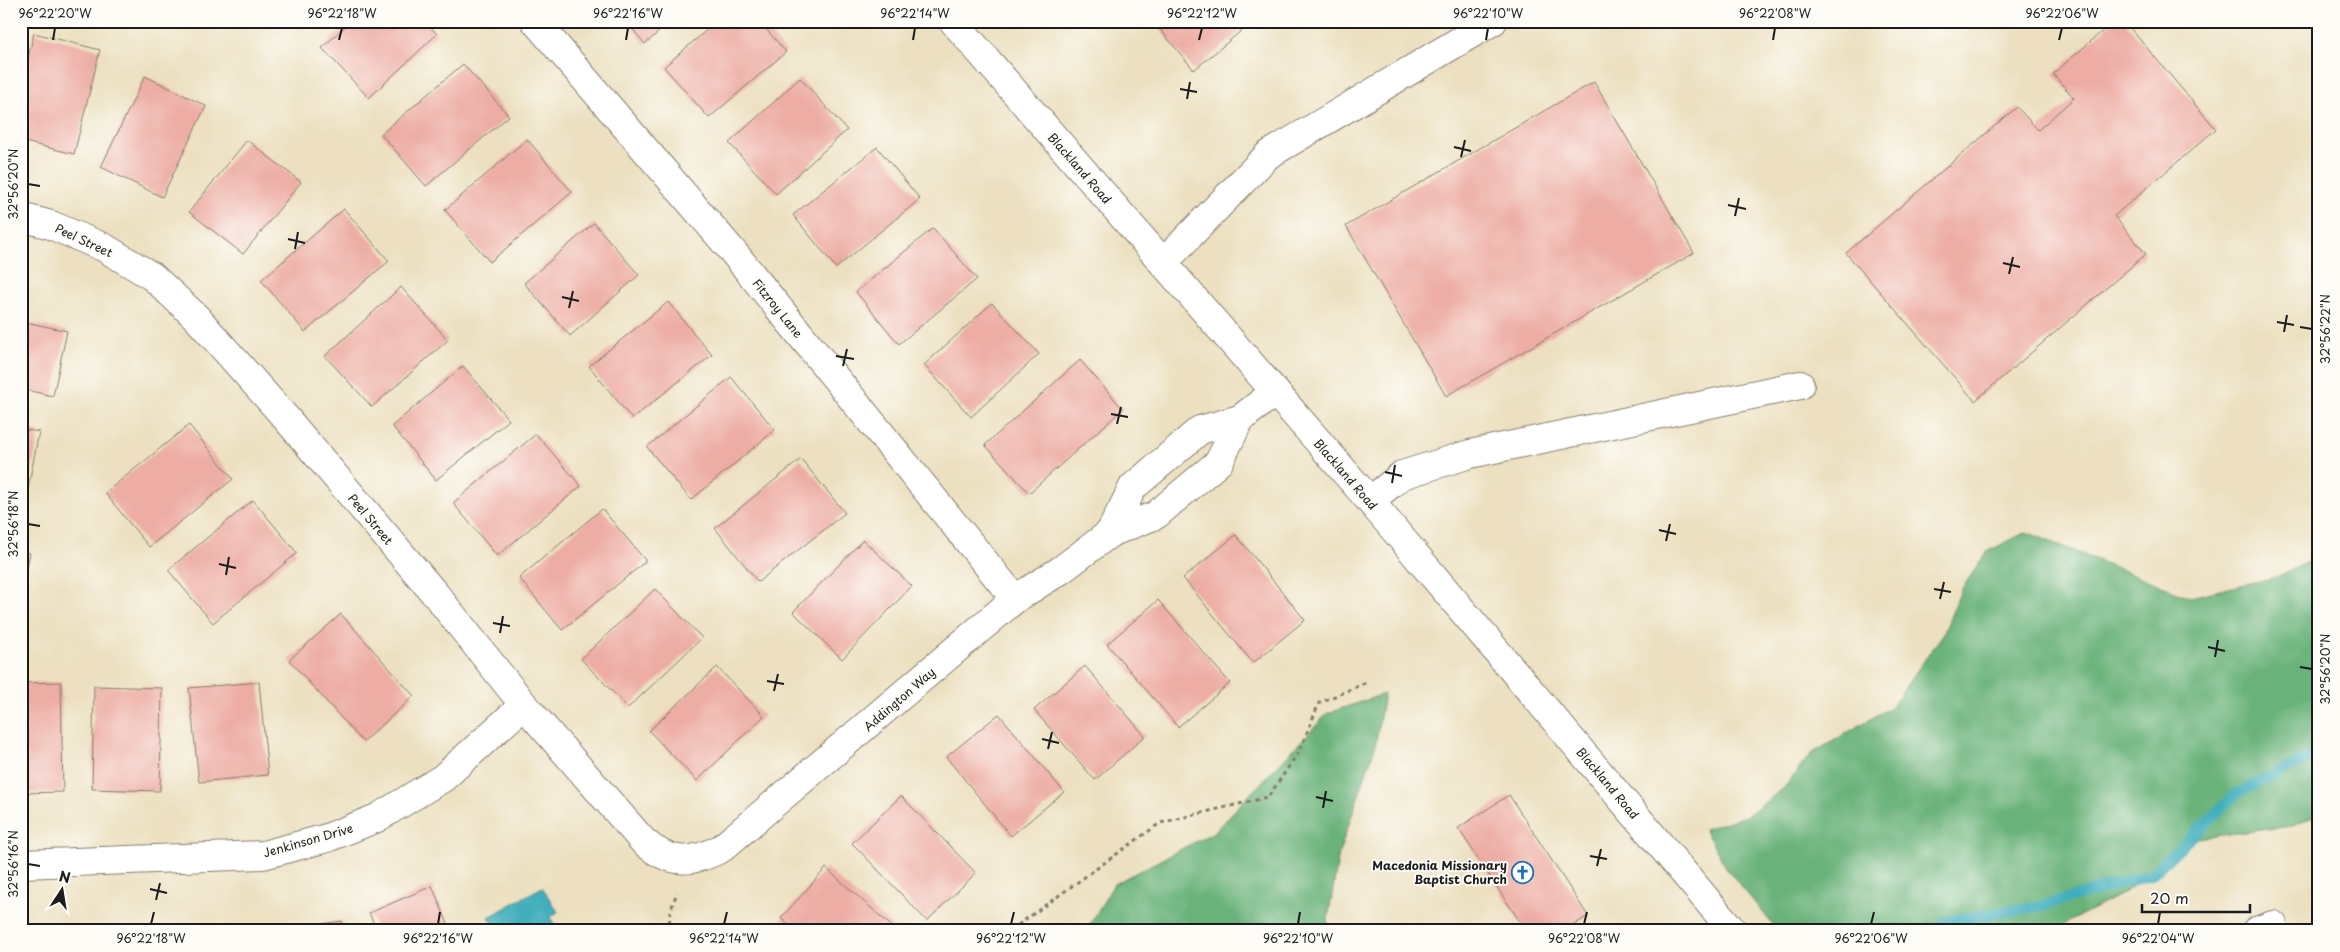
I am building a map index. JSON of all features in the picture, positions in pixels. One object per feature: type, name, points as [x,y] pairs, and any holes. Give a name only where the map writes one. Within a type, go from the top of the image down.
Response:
[{"type":"street","name":"Fitzroy Lane","points":[[535,21],[734,253],[1015,599]]},
{"type":"street","name":"Blackland Road","points":[[953,21],[1370,501],[1733,931]]},
{"type":"street","points":[[1163,263],[1268,155],[1493,21]]},
{"type":"street","name":"Peel Street","points":[[21,217],[51,225],[105,248],[153,278],[196,317],[292,424],[436,595],[524,705],[643,841],[656,852],[669,858],[688,860]]},
{"type":"street","points":[[1370,501],[1402,475],[1470,454],[1800,385]]},
{"type":"street","name":"Addington Way","points":[[1110,533],[1133,487],[1200,430],[1240,419],[1275,392]]},
{"type":"street","name":"Addington Way","points":[[688,860],[705,857],[722,848],[748,828],[1015,599],[1061,570],[1110,533],[1156,515],[1219,462],[1240,419]]},
{"type":"street","name":"Jenkinson Drive","points":[[21,864],[263,855],[327,838],[377,818],[443,778],[524,705]]},
{"type":"path","points":[[1013,931],[1015,927],[1160,823],[1268,797],[1299,752],[1319,703],[1367,682]]},
{"type":"path","points":[[669,931],[670,913],[688,860]]},
{"type":"green space","points":[[2026,532],[2190,597],[2276,577],[2319,557],[2319,814],[2293,826],[2198,838],[2122,894],[2051,931],[1778,931],[1727,869],[1704,829],[1746,816],[1783,789],[1811,754],[1891,707],[1944,633],[1961,590],[1987,552]]},
{"type":"green space","points":[[1384,694],[1375,747],[1339,853],[1326,931],[1086,931],[1114,884],[1214,832],[1328,713]]},
{"type":"water","points":[[542,887],[558,912],[550,917],[558,931],[497,931],[489,917]]},
{"type":"building","points":[[351,21],[425,21],[437,34],[369,98],[322,48]]},
{"type":"building","points":[[626,21],[671,21],[645,44]]},
{"type":"building","points":[[717,21],[759,21],[786,52],[709,118],[664,67]]},
{"type":"building","points":[[1153,21],[1253,21],[1194,70]]},
{"type":"building","points":[[2114,21],[2124,21],[2216,129],[2114,216],[2146,254],[1975,401],[1846,253],[2017,107],[2038,130],[2074,98],[2053,74]]},
{"type":"building","points":[[34,33],[100,50],[74,154],[21,141],[21,87]]},
{"type":"building","points":[[463,64],[509,116],[426,186],[381,134]]},
{"type":"building","points":[[145,76],[206,106],[162,197],[101,167]]},
{"type":"building","points":[[800,78],[847,130],[776,194],[729,143]]},
{"type":"building","points":[[1594,82],[1694,253],[1446,396],[1346,226]]},
{"type":"building","points":[[527,139],[572,192],[490,262],[445,210]]},
{"type":"building","points":[[247,140],[301,182],[243,254],[189,212]]},
{"type":"building","points":[[877,147],[920,199],[836,268],[793,215]]},
{"type":"building","points":[[344,209],[389,261],[305,332],[261,280]]},
{"type":"building","points":[[594,223],[639,275],[570,336],[524,283]]},
{"type":"building","points":[[933,228],[977,279],[899,344],[856,292]]},
{"type":"building","points":[[401,287],[448,340],[372,407],[325,356]]},
{"type":"building","points":[[668,302],[712,355],[632,419],[589,366]]},
{"type":"building","points":[[992,303],[1039,354],[971,417],[924,365]]},
{"type":"building","points":[[21,321],[67,331],[53,396],[21,389]]},
{"type":"building","points":[[1080,360],[1123,409],[1029,493],[985,445]]},
{"type":"building","points":[[463,366],[509,420],[436,480],[392,426]]},
{"type":"building","points":[[731,377],[775,430],[691,500],[647,447]]},
{"type":"building","points":[[189,425],[233,479],[149,547],[105,493]]},
{"type":"building","points":[[21,429],[39,432],[26,499],[21,498]]},
{"type":"building","points":[[536,434],[581,486],[497,556],[453,503]]},
{"type":"building","points":[[801,459],[845,513],[758,582],[715,528]]},
{"type":"building","points":[[253,500],[297,553],[213,623],[168,570]]},
{"type":"building","points":[[602,509],[646,561],[562,630],[519,578]]},
{"type":"building","points":[[1236,535],[1305,620],[1253,663],[1183,578]]},
{"type":"building","points":[[863,540],[912,586],[842,659],[793,612]]},
{"type":"building","points":[[21,551],[30,553],[22,589],[21,589]]},
{"type":"building","points":[[655,589],[702,638],[628,708],[581,659]]},
{"type":"building","points":[[1158,600],[1230,683],[1178,727],[1107,644]]},
{"type":"building","points":[[341,614],[414,696],[363,742],[289,660]]},
{"type":"building","points":[[1085,666],[1145,736],[1095,780],[1034,710]]},
{"type":"building","points":[[717,667],[764,716],[697,781],[649,731]]},
{"type":"building","points":[[61,682],[63,792],[21,793],[21,683]]},
{"type":"building","points":[[259,682],[268,775],[199,782],[189,688]]},
{"type":"building","points":[[94,686],[162,688],[160,791],[92,789]]},
{"type":"building","points":[[999,714],[1064,792],[1011,836],[946,757]]},
{"type":"building","name":"Macedonia Missionary Baptist Church","points":[[1509,795],[1588,916],[1565,931],[1526,931],[1458,828]]},
{"type":"building","points":[[901,796],[976,873],[927,921],[852,843]]},
{"type":"building","points":[[826,868],[897,931],[795,931],[781,918]]},
{"type":"building","points":[[432,886],[451,931],[377,931],[369,913]]},
{"type":"building","points":[[342,921],[343,931],[278,931],[278,930]]},
{"type":"waterway","points":[[1933,931],[1948,921],[2045,905],[2151,875],[2236,794],[2319,753]]},
{"type":"place","name":"Macedonia Missionary Baptist Church","points":[[1523,872]]}]
